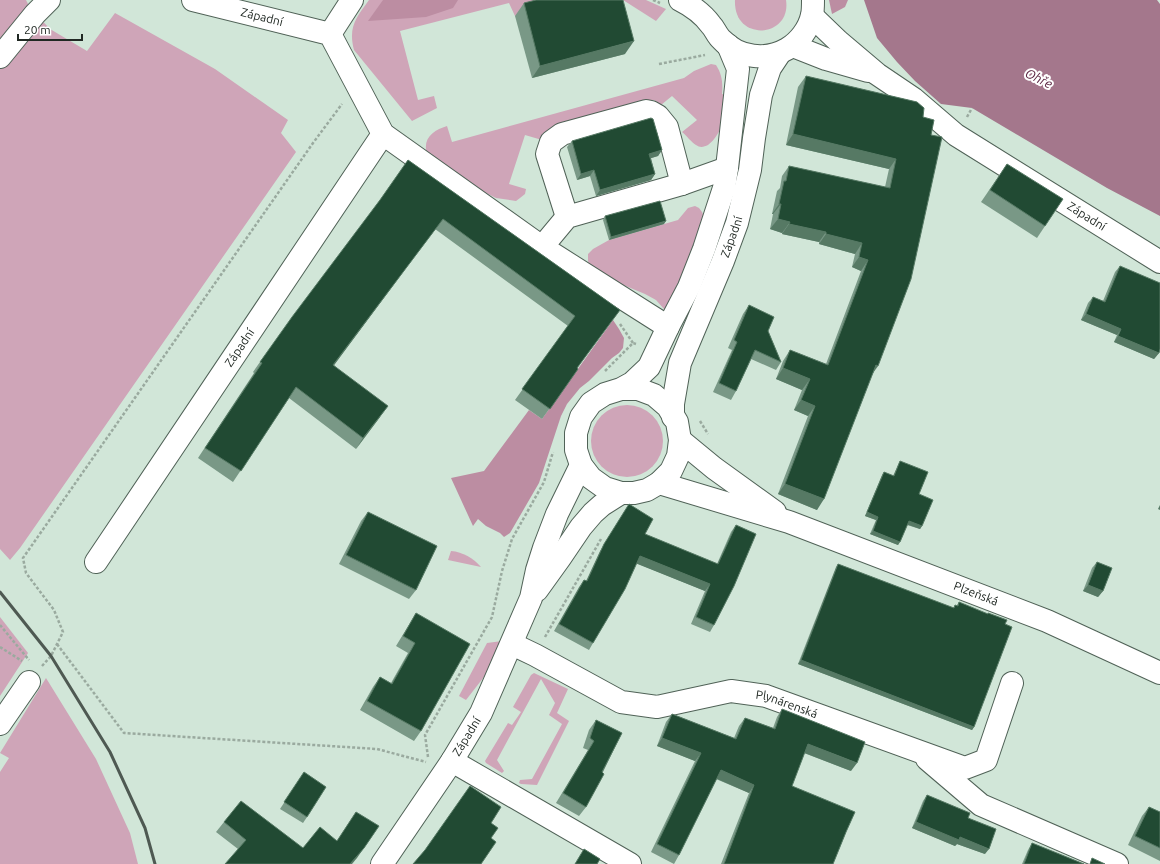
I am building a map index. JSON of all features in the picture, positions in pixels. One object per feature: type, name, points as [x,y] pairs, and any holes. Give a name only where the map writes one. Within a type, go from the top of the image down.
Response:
[{"type":"street","points":[[0,57],[35,14],[49,0]]},
{"type":"street","name":"Západní","points":[[193,0],[330,34]]},
{"type":"street","points":[[352,0],[330,34],[383,134],[542,247],[668,327]]},
{"type":"street","name":"Západní","points":[[680,0],[700,13],[712,25],[722,40],[735,50],[752,56],[766,56],[786,49],[826,58],[877,74]]},
{"type":"street","name":"Západní","points":[[708,0],[707,9],[712,25]]},
{"type":"street","name":"Západní","points":[[673,417],[673,404],[680,363],[723,261],[737,223],[750,170],[761,95],[770,68],[786,49],[805,32],[813,8]]},
{"type":"street","name":"Západní","points":[[813,8],[838,41],[877,74],[914,99],[956,135],[1160,262]]},
{"type":"street","name":"Západní","points":[[621,389],[638,390],[654,395],[668,407],[677,422],[680,440],[678,456],[671,471],[659,483],[647,490],[634,493],[620,493],[605,488],[591,478],[581,466],[576,450],[576,433],[581,417],[591,403],[605,394],[621,389],[632,383],[649,367],[689,287],[704,249],[724,188],[727,168],[738,69],[728,45]]},
{"type":"street","points":[[568,217],[547,154],[551,142],[562,134],[646,111],[651,112],[658,116],[667,127],[682,184]]},
{"type":"street","name":"Západní","points":[[96,562],[383,134]]},
{"type":"street","points":[[542,247],[568,217],[682,184],[727,168]]},
{"type":"street","name":"Plzeňská","points":[[680,440],[714,468],[789,522]]},
{"type":"street","name":"Západní","points":[[382,864],[452,761],[481,712],[531,598],[537,570],[557,514],[581,466]]},
{"type":"street","name":"Plzeňská","points":[[659,483],[789,522],[1047,621],[1160,673]]},
{"type":"street","name":"Západní","points":[[531,598],[581,527],[602,505],[620,493]]},
{"type":"street","name":"Plynárenská","points":[[512,644],[621,702],[657,707],[731,691],[766,696],[965,768],[986,760],[1012,683]]},
{"type":"street","points":[[0,724],[33,676]]},
{"type":"street","points":[[917,751],[981,805],[1117,864]]},
{"type":"street","points":[[452,761],[630,864]]},
{"type":"path","points":[[659,64],[706,55]]},
{"type":"path","points":[[33,676],[51,656],[63,632],[54,610],[26,573],[23,558],[313,143],[357,84]]},
{"type":"path","points":[[603,373],[633,343],[656,352]]},
{"type":"path","points":[[57,644],[124,733],[377,748],[429,763],[425,734],[492,617],[502,571],[512,538],[544,482],[556,445]]},
{"type":"path","points":[[535,655],[605,533]]},
{"type":"path","points":[[0,625],[33,676]]},
{"type":"path","points":[[0,647],[33,676]]},
{"type":"shaded area","points":[[0,0],[26,0],[30,8],[50,29],[87,51],[115,13],[215,69],[288,120],[281,133],[296,152],[20,548],[10,560],[0,549]]},
{"type":"shaded area","points":[[369,0],[574,0],[515,16],[509,3],[400,31],[418,100],[434,96],[437,108],[412,121],[354,50],[352,35],[354,23]]},
{"type":"shaded area","points":[[383,0],[458,0],[453,8],[426,17],[368,21]]},
{"type":"shaded area","points":[[623,0],[646,0],[666,9],[656,21]]},
{"type":"shaded area","points":[[735,0],[786,0],[785,13],[780,22],[772,28],[762,30],[752,29],[743,23],[737,14]]},
{"type":"shaded area","points":[[829,0],[848,0],[845,7],[832,14]]},
{"type":"shaded area","points":[[711,64],[716,65],[720,72],[722,94],[729,96],[725,116],[720,129],[713,140],[705,146],[698,146],[682,132],[697,120],[672,96],[661,105],[654,100],[645,100],[549,129],[542,140],[525,135],[509,184],[526,189],[525,194],[516,201],[496,198],[474,187],[427,154],[426,143],[430,136],[434,132],[447,126],[452,142],[684,78],[694,71]]},
{"type":"shaded area","points":[[695,206],[699,208],[705,219],[696,250],[667,308],[664,309],[656,300],[604,277],[590,267],[588,254],[593,249],[609,240],[678,220],[688,208]]},
{"type":"shaded area","points":[[613,320],[624,338],[623,348],[580,388],[567,404],[561,416],[539,483],[510,533],[504,537],[500,533],[486,526],[478,519],[473,526],[451,478],[484,471],[529,410],[542,419]]},
{"type":"shaded area","points":[[627,405],[647,411],[657,421],[663,441],[657,461],[647,471],[627,477],[607,471],[597,461],[591,441],[597,421],[607,411]]},
{"type":"shaded area","points":[[451,551],[468,556],[481,567],[448,560]]},
{"type":"shaded area","points":[[0,617],[28,653],[0,696]]},
{"type":"shaded area","points":[[502,641],[487,673],[466,700],[459,696],[487,643]]},
{"type":"shaded area","points":[[534,673],[568,689],[557,713],[569,721],[537,785],[519,783],[520,780],[532,779],[562,724],[549,715],[555,703],[541,679],[497,760],[504,771],[502,773],[485,761],[508,723],[512,725],[521,712],[513,707],[531,675]]},
{"type":"shaded area","points":[[46,678],[96,759],[130,833],[138,864],[0,864],[0,772],[9,758],[0,753]]},
{"type":"water","name":"Ohře","points":[[864,0],[1157,0],[1160,4],[1160,216],[1107,188],[972,108],[941,104],[915,81],[877,38]]},
{"type":"building","points":[[536,0],[623,0],[634,41],[540,66],[524,3]]},
{"type":"building","points":[[806,76],[917,102],[924,108],[923,117],[934,120],[931,135],[942,137],[911,279],[878,366],[876,365],[824,499],[785,484],[815,406],[801,400],[810,379],[783,368],[790,350],[828,365],[868,260],[859,257],[862,243],[826,234],[826,232],[789,224],[790,222],[778,219],[781,204],[779,204],[789,166],[890,188],[896,159],[793,134]]},
{"type":"building","points":[[651,118],[653,119],[662,150],[649,154],[655,174],[600,190],[594,170],[581,174],[572,141]]},
{"type":"building","points":[[408,160],[620,310],[577,368],[578,369],[550,409],[522,389],[575,316],[443,219],[333,365],[388,406],[363,438],[296,387],[241,471],[205,448],[262,363],[260,362]]},
{"type":"building","points":[[1007,164],[1063,199],[1045,226],[990,190]]},
{"type":"building","points":[[660,201],[666,221],[611,237],[605,216]]},
{"type":"building","points":[[1120,266],[1160,283],[1159,353],[1118,336],[1121,329],[1086,314],[1093,297],[1105,302]]},
{"type":"building","points":[[749,305],[774,317],[768,331],[781,362],[755,350],[736,391],[719,383],[737,342],[734,340]]},
{"type":"building","points":[[900,461],[928,472],[919,494],[933,500],[922,526],[909,521],[900,542],[873,531],[878,517],[867,512],[884,472],[894,476]]},
{"type":"building","points":[[629,504],[653,519],[645,534],[718,564],[736,525],[756,534],[734,586],[714,625],[696,617],[710,584],[640,556],[625,589],[593,643],[559,624],[584,580],[587,581],[604,544]]},
{"type":"building","points":[[368,512],[437,546],[416,590],[346,555]]},
{"type":"building","points":[[1097,562],[1112,568],[1103,591],[1088,585]]},
{"type":"building","points":[[838,564],[954,608],[955,605],[958,606],[959,602],[1007,620],[1005,624],[1012,627],[974,727],[801,660]]},
{"type":"building","points":[[416,613],[470,644],[421,731],[367,701],[380,677],[392,684],[415,643],[403,636]]},
{"type":"building","points":[[782,709],[865,742],[857,763],[808,744],[792,786],[855,812],[833,864],[724,864],[754,785],[721,770],[679,855],[657,844],[701,753],[662,738],[672,714],[736,739],[745,718],[775,729]]},
{"type":"building","points":[[596,720],[622,733],[602,772],[604,774],[586,807],[563,793],[594,741],[590,738]]},
{"type":"building","points":[[304,772],[326,787],[307,817],[284,802]]},
{"type":"building","points":[[470,786],[501,807],[491,823],[498,828],[491,838],[496,842],[481,864],[413,864],[425,850]]},
{"type":"building","points":[[927,795],[970,813],[968,818],[996,829],[989,849],[960,837],[959,840],[916,822]]},
{"type":"building","points":[[241,801],[303,848],[320,827],[337,841],[356,812],[379,826],[364,848],[350,864],[225,864],[246,840],[224,822]]},
{"type":"building","points":[[1149,807],[1160,812],[1160,848],[1135,836]]},
{"type":"building","points":[[1032,843],[1084,864],[1024,864]]},
{"type":"building","points":[[584,849],[600,859],[597,864],[575,864]]},
{"type":"building","points":[[1092,858],[1105,864],[1090,864]]},
{"type":"railway","points":[[0,592],[51,656],[110,752],[145,828],[155,864]]}]
